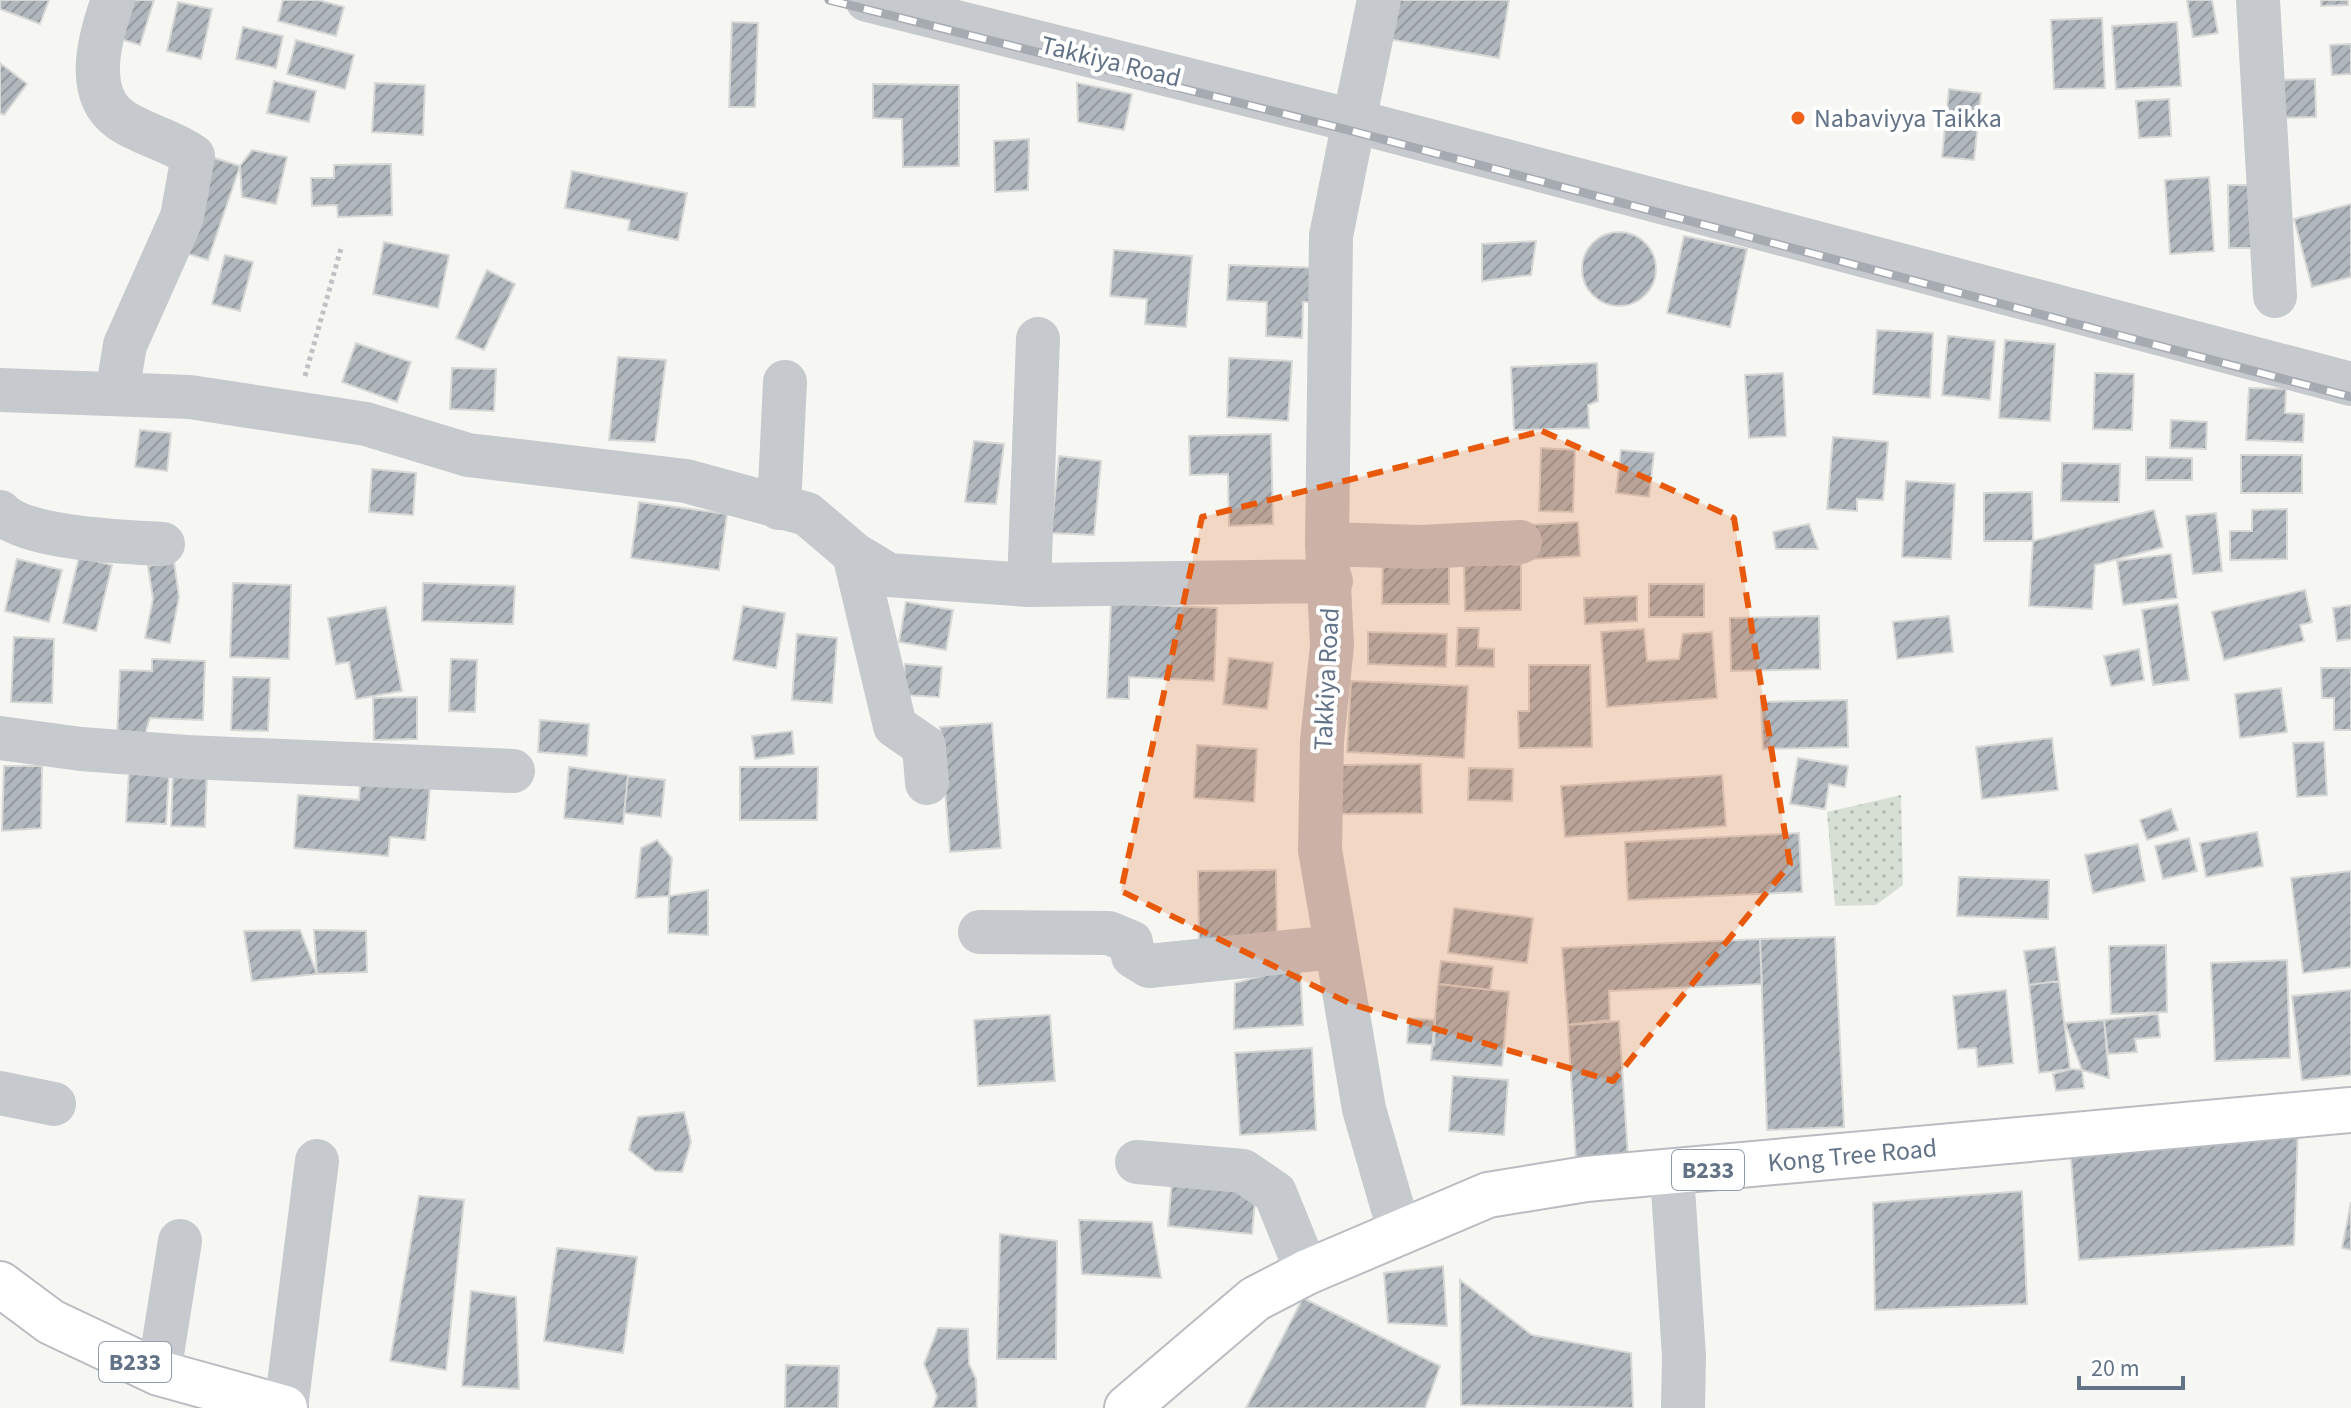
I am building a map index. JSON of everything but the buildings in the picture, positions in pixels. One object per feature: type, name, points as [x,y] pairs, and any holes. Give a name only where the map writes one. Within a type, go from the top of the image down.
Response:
[{"type":"main road","name":"Kong Tree Road","points":[[1127,1408],[1255,1299],[1399,1230],[1488,1195],[1586,1179],[1672,1174],[2351,1110]]},
{"type":"main road","name":"B233","points":[[0,1284],[51,1322],[159,1373],[286,1408]]},
{"type":"street","points":[[113,0],[102,31],[98,80],[104,103],[121,120],[193,156],[182,217],[125,345],[117,393]]},
{"type":"street","name":"Takkiya Road","points":[[867,0],[1354,121]]},
{"type":"street","name":"Takkiya Road","points":[[1379,0],[1331,236],[1329,563],[1332,646],[1322,741],[1320,850],[1335,947],[1357,1053],[1364,1109],[1399,1230]]},
{"type":"street","points":[[2258,0],[2275,296]]},
{"type":"street","points":[[1354,121],[2351,384]]},
{"type":"street","points":[[1029,585],[1038,339]]},
{"type":"street","points":[[779,508],[785,382]]},
{"type":"street","points":[[0,390],[190,397],[366,424],[468,455],[686,481],[807,514],[854,554],[889,575],[1029,585],[1329,563],[1420,547],[1520,542]]},
{"type":"street","points":[[0,512],[22,527],[112,542],[163,544]]},
{"type":"street","points":[[854,554],[895,726],[924,746],[927,783]]},
{"type":"street","points":[[0,738],[81,749],[187,757],[513,771]]},
{"type":"street","points":[[980,932],[1109,933],[1131,942],[1133,956],[1149,966],[1173,967],[1335,947]]},
{"type":"street","points":[[0,1093],[54,1104]]},
{"type":"street","points":[[286,1408],[317,1161]]},
{"type":"street","points":[[1137,1162],[1243,1171],[1275,1193],[1307,1272]]},
{"type":"street","points":[[1672,1174],[1684,1356],[1683,1408]]},
{"type":"street","points":[[159,1373],[180,1241]]},
{"type":"path","points":[[295,411],[342,245]]},
{"type":"highlighted area","points":[[1542,431],[1734,518],[1790,864],[1613,1081],[1351,1004],[1121,891],[1202,517]]},
{"type":"shaded area","points":[[1901,795],[1903,885],[1876,905],[1835,906],[1827,812]]},
{"type":"railway","points":[[829,0],[1352,131],[2351,397]]},
{"type":"place","name":"Nabaviyya Taikka","points":[[1798,118]]}]
